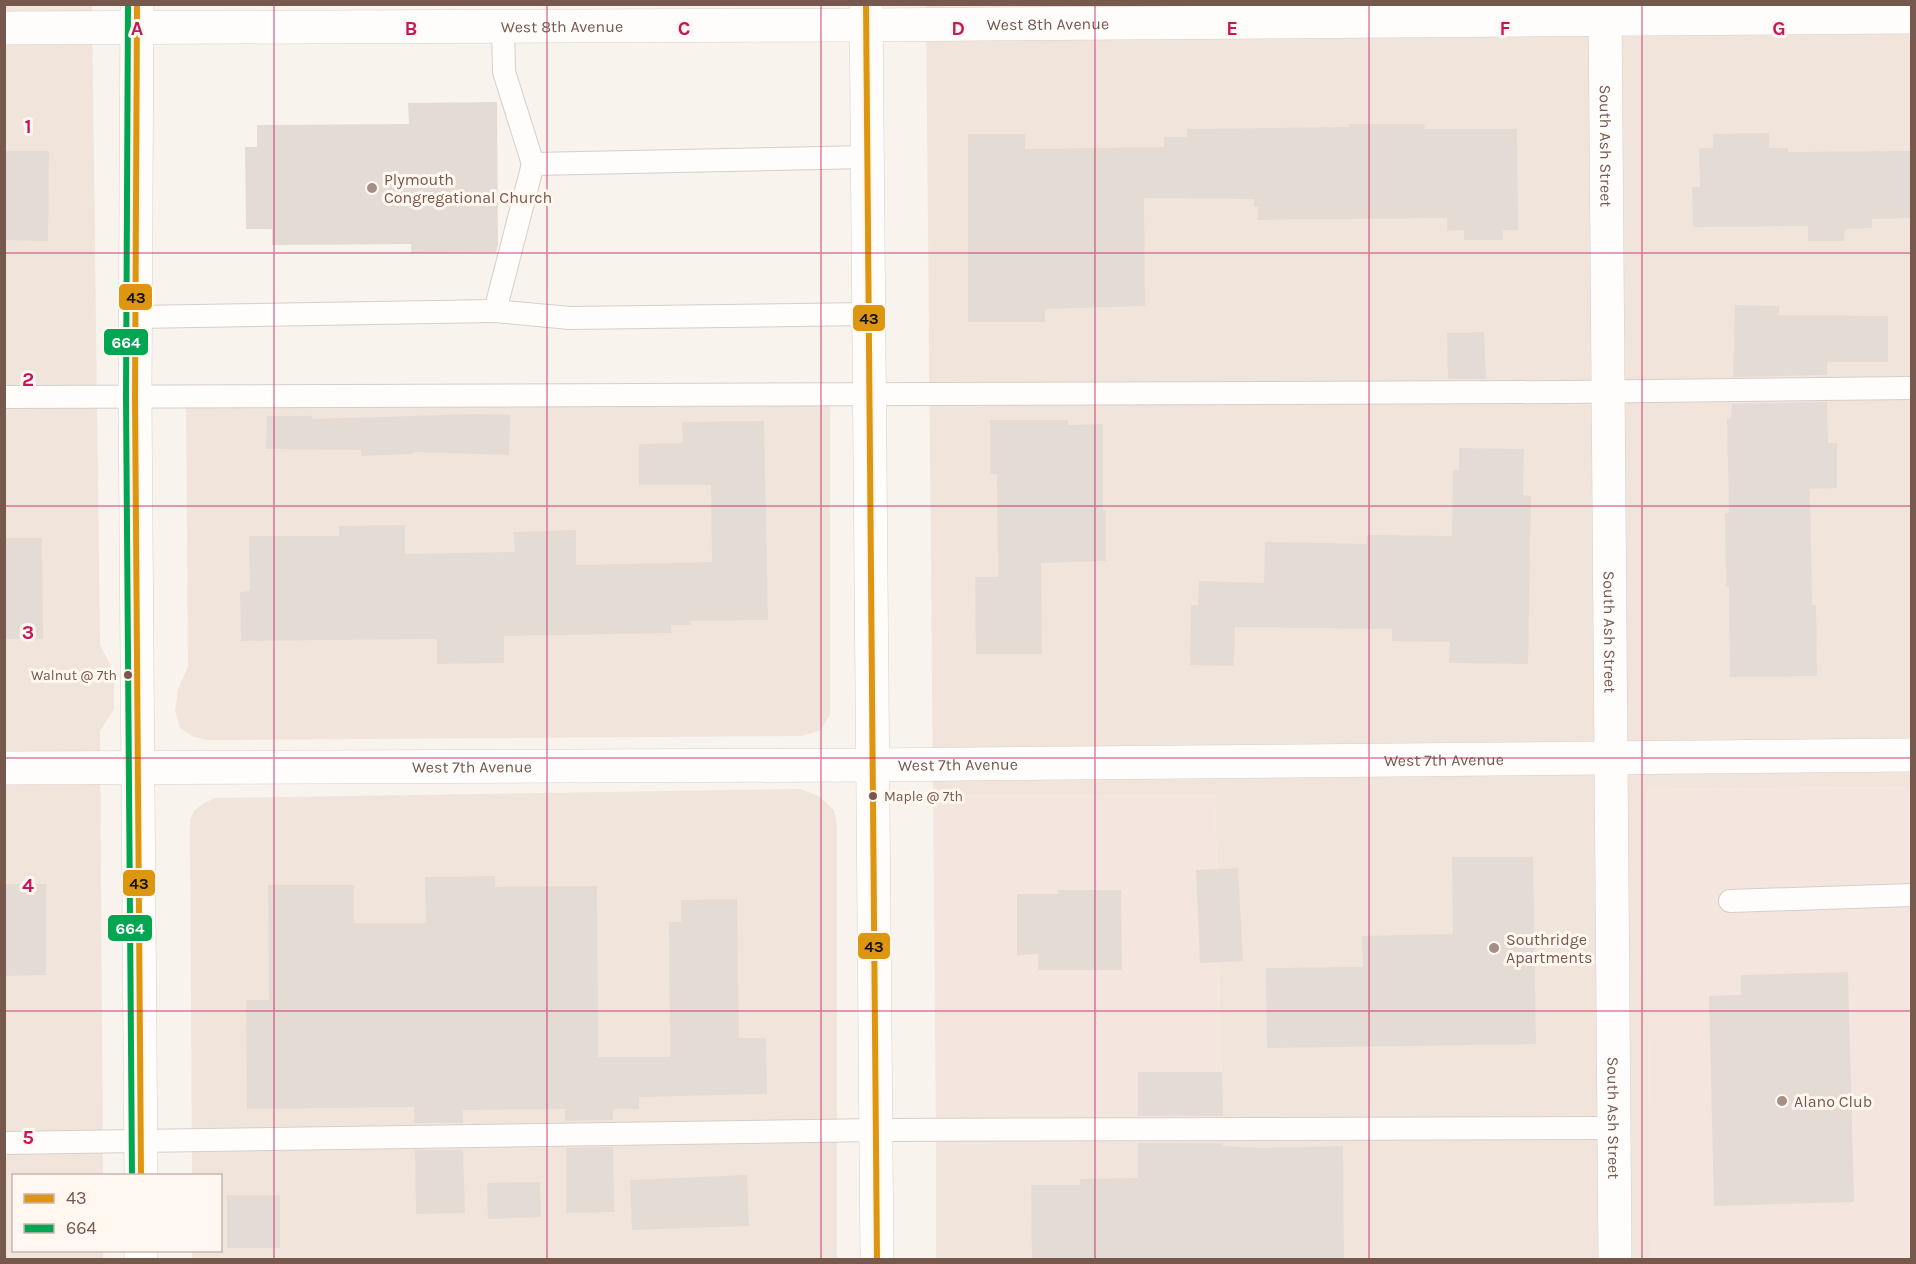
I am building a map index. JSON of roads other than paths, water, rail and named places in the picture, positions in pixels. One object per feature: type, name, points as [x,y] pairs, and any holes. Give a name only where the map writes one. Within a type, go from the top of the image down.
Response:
[{"type":"street","name":"West 8th Avenue","points":[[4,28],[137,15],[503,26],[866,15],[1605,12],[1911,17]]},
{"type":"street","name":"South Ash Street","points":[[1605,12],[1615,1260]]},
{"type":"street","points":[[137,15],[135,397],[141,1174]]},
{"type":"street","points":[[866,15],[877,1260]]},
{"type":"street","name":"West 7th Avenue","points":[[4,768],[872,765],[1911,755]]},
{"type":"lane","points":[[495,311],[533,164],[504,72],[503,26]]},
{"type":"lane","points":[[533,164],[867,156]]},
{"type":"lane","points":[[136,317],[495,311],[570,318],[868,314]]},
{"type":"lane","points":[[4,397],[1911,388]]},
{"type":"lane","points":[[1730,901],[1911,895]]},
{"type":"lane","points":[[4,1143],[140,1143],[876,1130],[1614,1128]]},
{"type":"place","name":"Plymouth Congregational Church","points":[[372,188]]},
{"type":"place","name":"Walnut @ 7th","points":[[128,675]]},
{"type":"place","name":"Maple @ 7th","points":[[873,796]]},
{"type":"place","name":"Southridge Apartments","points":[[1494,948]]},
{"type":"place","name":"Alano Club","points":[[1782,1101]]}]
